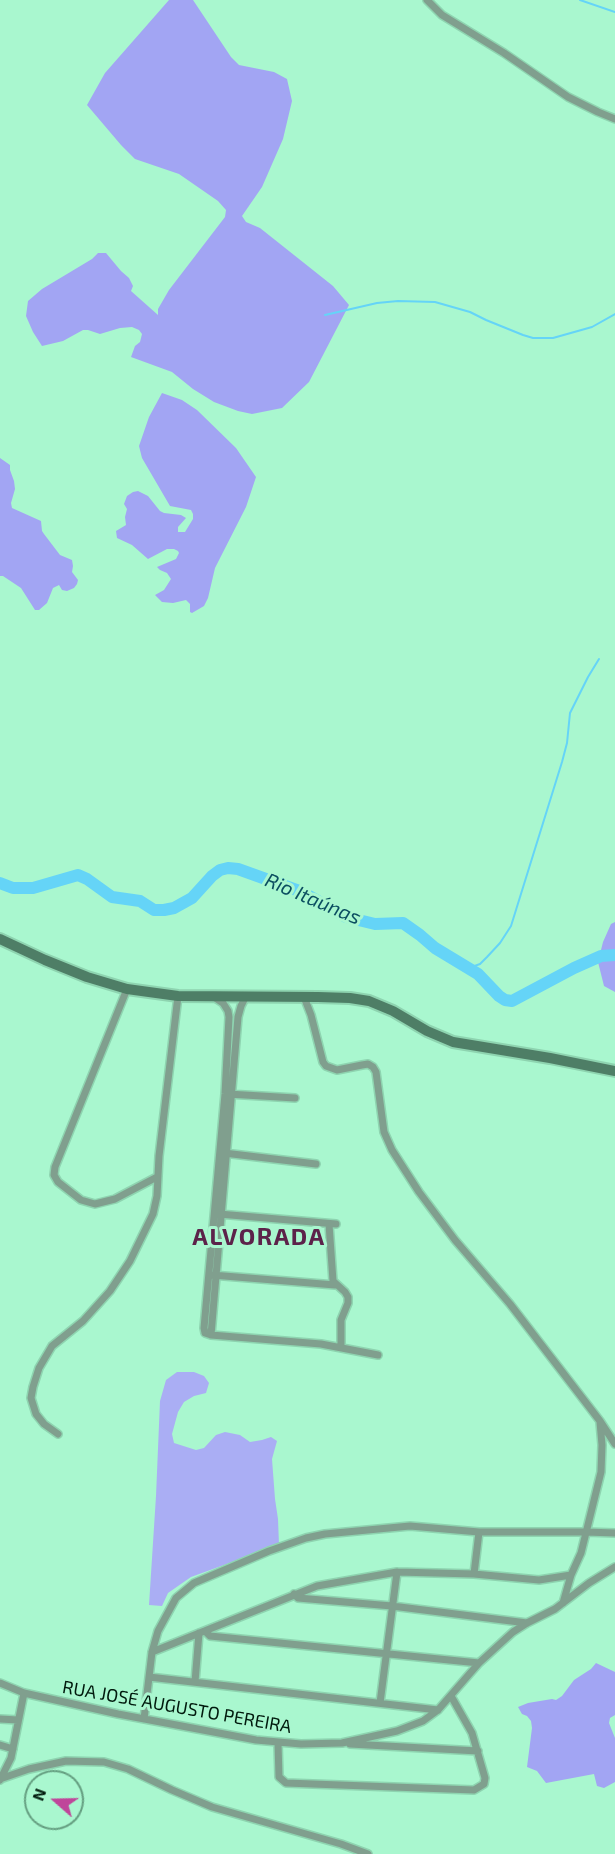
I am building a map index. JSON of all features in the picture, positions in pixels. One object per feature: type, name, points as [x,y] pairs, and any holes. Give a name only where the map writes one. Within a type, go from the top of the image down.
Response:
[{"type":"main road","points":[[0,939],[87,977],[126,989],[178,996],[350,998],[375,1003],[453,1042],[615,1071]]},
{"type":"street","points":[[427,0],[442,15],[504,53],[568,97],[615,119]]},
{"type":"street","points":[[126,989],[54,1175],[58,1182],[81,1200],[95,1204],[115,1199],[157,1176]]},
{"type":"street","points":[[58,1434],[44,1424],[36,1414],[31,1398],[33,1387],[39,1368],[52,1346],[83,1321],[100,1303],[130,1261],[153,1214],[157,1196],[157,1176],[178,996]]},
{"type":"street","points":[[246,996],[238,1017],[212,1275],[204,1328],[206,1333],[211,1335],[321,1344],[378,1355]]},
{"type":"street","points":[[214,997],[223,1003],[229,1017],[229,1094]]},
{"type":"street","points":[[304,997],[323,1062],[326,1066],[336,1070],[368,1064],[373,1067],[376,1072],[384,1132],[392,1150],[419,1192],[455,1240],[510,1304],[615,1444]]},
{"type":"street","points":[[311,1015],[318,997]]},
{"type":"street","points":[[229,1094],[295,1098]]},
{"type":"street","points":[[223,1153],[316,1164]]},
{"type":"street","points":[[217,1214],[332,1224],[335,1285]]},
{"type":"street","points":[[212,1275],[335,1285],[348,1297],[341,1320],[341,1347]]},
{"type":"street","points":[[563,1603],[571,1575],[581,1553],[601,1472],[600,1421]]},
{"type":"street","points":[[144,1719],[152,1652],[158,1631],[176,1598],[194,1583],[269,1551],[306,1538],[369,1529],[410,1527],[479,1532],[615,1533]]},
{"type":"street","points":[[474,1574],[479,1532]]},
{"type":"street","name":"RUA JOSÉ AUGUSTO PEREIRA","points":[[0,1683],[24,1694],[256,1740],[278,1743],[342,1743],[408,1728],[423,1721],[438,1710],[479,1663],[513,1632],[563,1603],[615,1567]]},
{"type":"street","points":[[152,1652],[317,1586],[397,1572],[474,1574],[539,1580],[571,1575]]},
{"type":"street","points":[[380,1703],[397,1572]]},
{"type":"street","points":[[294,1594],[298,1598],[392,1606],[527,1623]]},
{"type":"street","points":[[202,1632],[210,1636],[479,1663]]},
{"type":"street","points":[[195,1682],[202,1632]]},
{"type":"street","points":[[149,1677],[438,1710]]},
{"type":"street","points":[[0,1779],[6,1770],[13,1749],[24,1694]]},
{"type":"street","points":[[278,1743],[279,1777],[286,1783],[474,1790],[484,1784],[485,1778],[472,1734],[451,1696]]},
{"type":"street","points":[[0,1719],[18,1720]]},
{"type":"street","points":[[342,1743],[478,1750]]},
{"type":"street","points":[[0,1745],[13,1749]]},
{"type":"street","points":[[0,1779],[43,1765],[66,1761],[104,1762],[128,1769],[212,1807],[368,1854]]},
{"type":"shaded area","points":[[169,0],[193,0],[231,57],[239,65],[274,72],[287,79],[292,101],[283,139],[262,187],[242,216],[246,222],[260,228],[333,286],[349,305],[309,382],[282,408],[252,414],[214,402],[172,372],[131,357],[142,334],[132,327],[100,334],[83,330],[63,341],[42,346],[26,316],[28,301],[42,289],[92,259],[98,253],[106,253],[129,278],[133,286],[131,291],[158,315],[158,309],[169,290],[225,217],[226,210],[218,201],[179,174],[135,159],[87,105],[105,73]]},
{"type":"shaded area","points":[[162,393],[182,400],[197,410],[236,448],[256,477],[246,507],[215,568],[208,598],[204,606],[192,613],[190,604],[186,600],[173,603],[162,602],[155,595],[164,590],[171,579],[167,573],[157,567],[176,559],[178,551],[167,549],[148,559],[132,545],[117,538],[116,531],[126,525],[127,509],[124,504],[127,496],[138,491],[148,496],[160,511],[186,518],[178,527],[178,532],[185,532],[193,519],[191,510],[170,506],[142,458],[139,446],[149,417]]},
{"type":"shaded area","points":[[0,458],[10,465],[14,481],[12,508],[41,521],[42,531],[60,555],[72,560],[72,572],[78,580],[74,588],[67,591],[62,590],[59,585],[53,588],[47,603],[39,610],[35,610],[21,588],[0,576]]},
{"type":"shaded area","points":[[615,922],[615,992],[604,986],[598,962],[603,942],[611,924]]},
{"type":"shaded area","points":[[177,1372],[194,1372],[204,1376],[209,1383],[206,1393],[184,1402],[178,1412],[172,1434],[174,1443],[196,1450],[204,1448],[216,1435],[225,1432],[240,1435],[250,1442],[271,1437],[277,1441],[272,1459],[279,1545],[191,1577],[168,1593],[162,1606],[149,1605],[160,1401],[166,1380]]},
{"type":"shaded area","points":[[596,1663],[615,1672],[615,1715],[610,1718],[609,1723],[615,1738],[615,1782],[604,1788],[597,1786],[594,1774],[546,1783],[537,1771],[527,1767],[531,1721],[522,1714],[518,1707],[528,1703],[556,1700],[574,1680]]},
{"type":"waterway","points":[[580,0],[615,12]]},
{"type":"waterway","points":[[325,315],[377,303],[435,302],[470,312],[523,335],[533,338],[553,338],[592,327],[615,314]]},
{"type":"waterway","points":[[469,968],[480,964],[500,943],[511,926],[562,762],[567,743],[570,713],[599,659]]},
{"type":"waterway","name":"Rio Itaúnas","points":[[0,883],[13,888],[33,888],[78,875],[112,897],[140,901],[154,910],[164,910],[174,908],[192,898],[220,870],[238,869],[302,892],[346,917],[375,924],[403,923],[435,948],[478,974],[499,996],[512,1001],[574,968],[601,956],[615,955]]},
{"type":"district","name":"ALVORADA","points":[[259,1237]]}]
